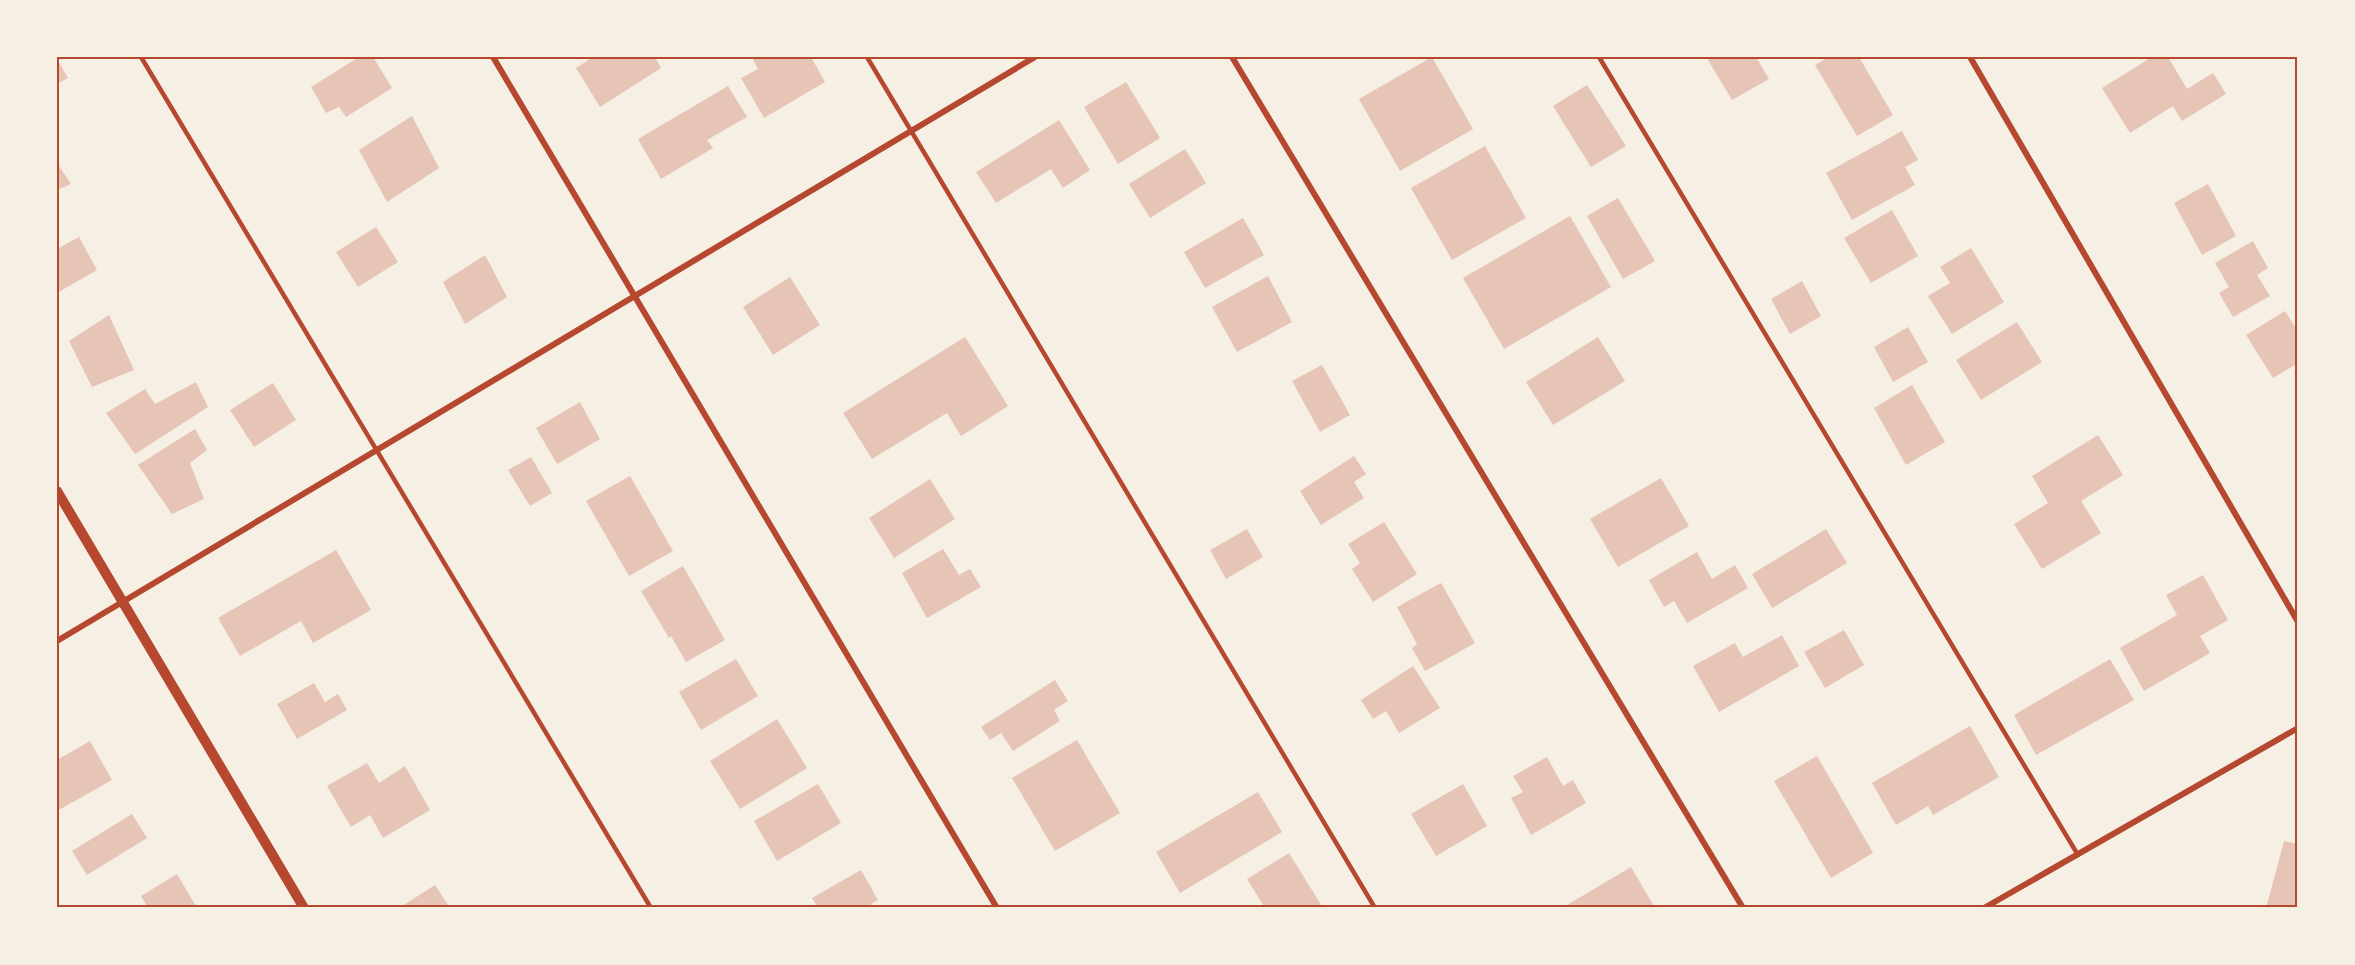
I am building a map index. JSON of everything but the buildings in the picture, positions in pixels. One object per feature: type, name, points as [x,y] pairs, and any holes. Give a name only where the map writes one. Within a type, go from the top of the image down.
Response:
[{"type":"street","points":[[493,57],[997,908]]},
{"type":"street","points":[[57,641],[1035,57]]},
{"type":"street","points":[[1232,57],[1743,908]]},
{"type":"street","points":[[1970,57],[2298,622]]},
{"type":"street","points":[[57,491],[304,908]]},
{"type":"street","points":[[1984,908],[2298,728]]},
{"type":"lane","points":[[141,57],[651,908]]},
{"type":"lane","points":[[867,57],[1375,908]]},
{"type":"lane","points":[[1599,57],[2078,855]]}]
